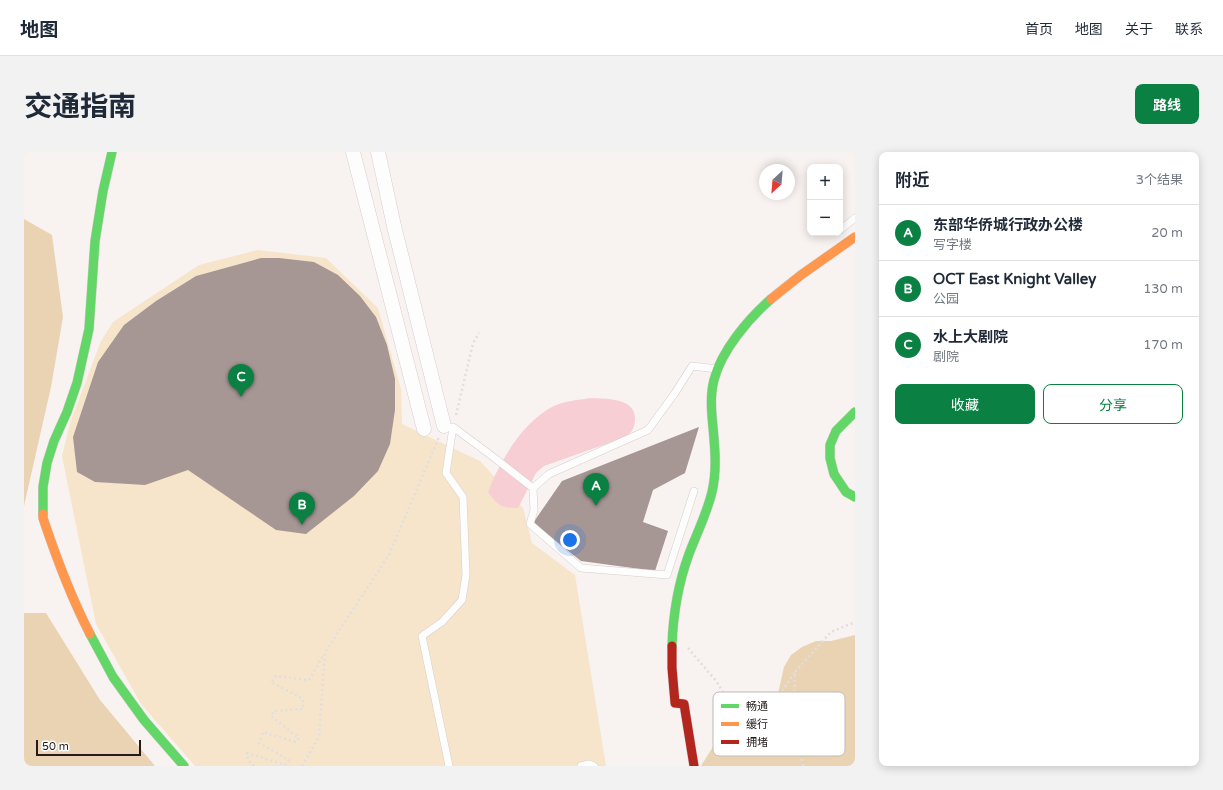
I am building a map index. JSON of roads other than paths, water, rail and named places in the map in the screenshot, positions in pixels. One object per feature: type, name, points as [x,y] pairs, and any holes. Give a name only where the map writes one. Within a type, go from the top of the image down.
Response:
[{"type":"street","points":[[112,152],[103,191],[95,241],[89,329],[77,383],[67,412],[54,440],[47,463],[43,487],[43,518],[54,550],[84,622],[113,677],[144,720],[184,766]]},
{"type":"street","points":[[353,152],[424,429]]},
{"type":"street","points":[[378,152],[394,226],[448,427]]},
{"type":"street","points":[[694,766],[684,704],[675,703],[672,672],[672,642],[676,603],[682,577],[714,483],[713,379],[730,345],[762,307],[793,281],[855,237]]},
{"type":"street","points":[[855,412],[836,431],[830,445],[830,458],[834,474],[846,492],[855,498]]},
{"type":"lane","points":[[843,228],[855,218]]},
{"type":"lane","points":[[694,491],[667,575],[581,568],[530,524],[534,510],[534,488],[549,474],[648,430],[675,393],[692,366],[717,369]]},
{"type":"lane","points":[[448,427],[492,456],[534,488]]},
{"type":"lane","points":[[448,427],[446,473],[463,497],[466,575],[462,600],[442,622],[422,636],[449,766]]},
{"type":"lane","points":[[581,766],[589,764],[594,766]]},
{"type":"place","name":"水上大剧院","points":[[241,397]]},
{"type":"place","name":"东部华侨城行政办公楼","points":[[596,506]]},
{"type":"place","name":"OCT East Knight Valley","points":[[302,525]]}]
